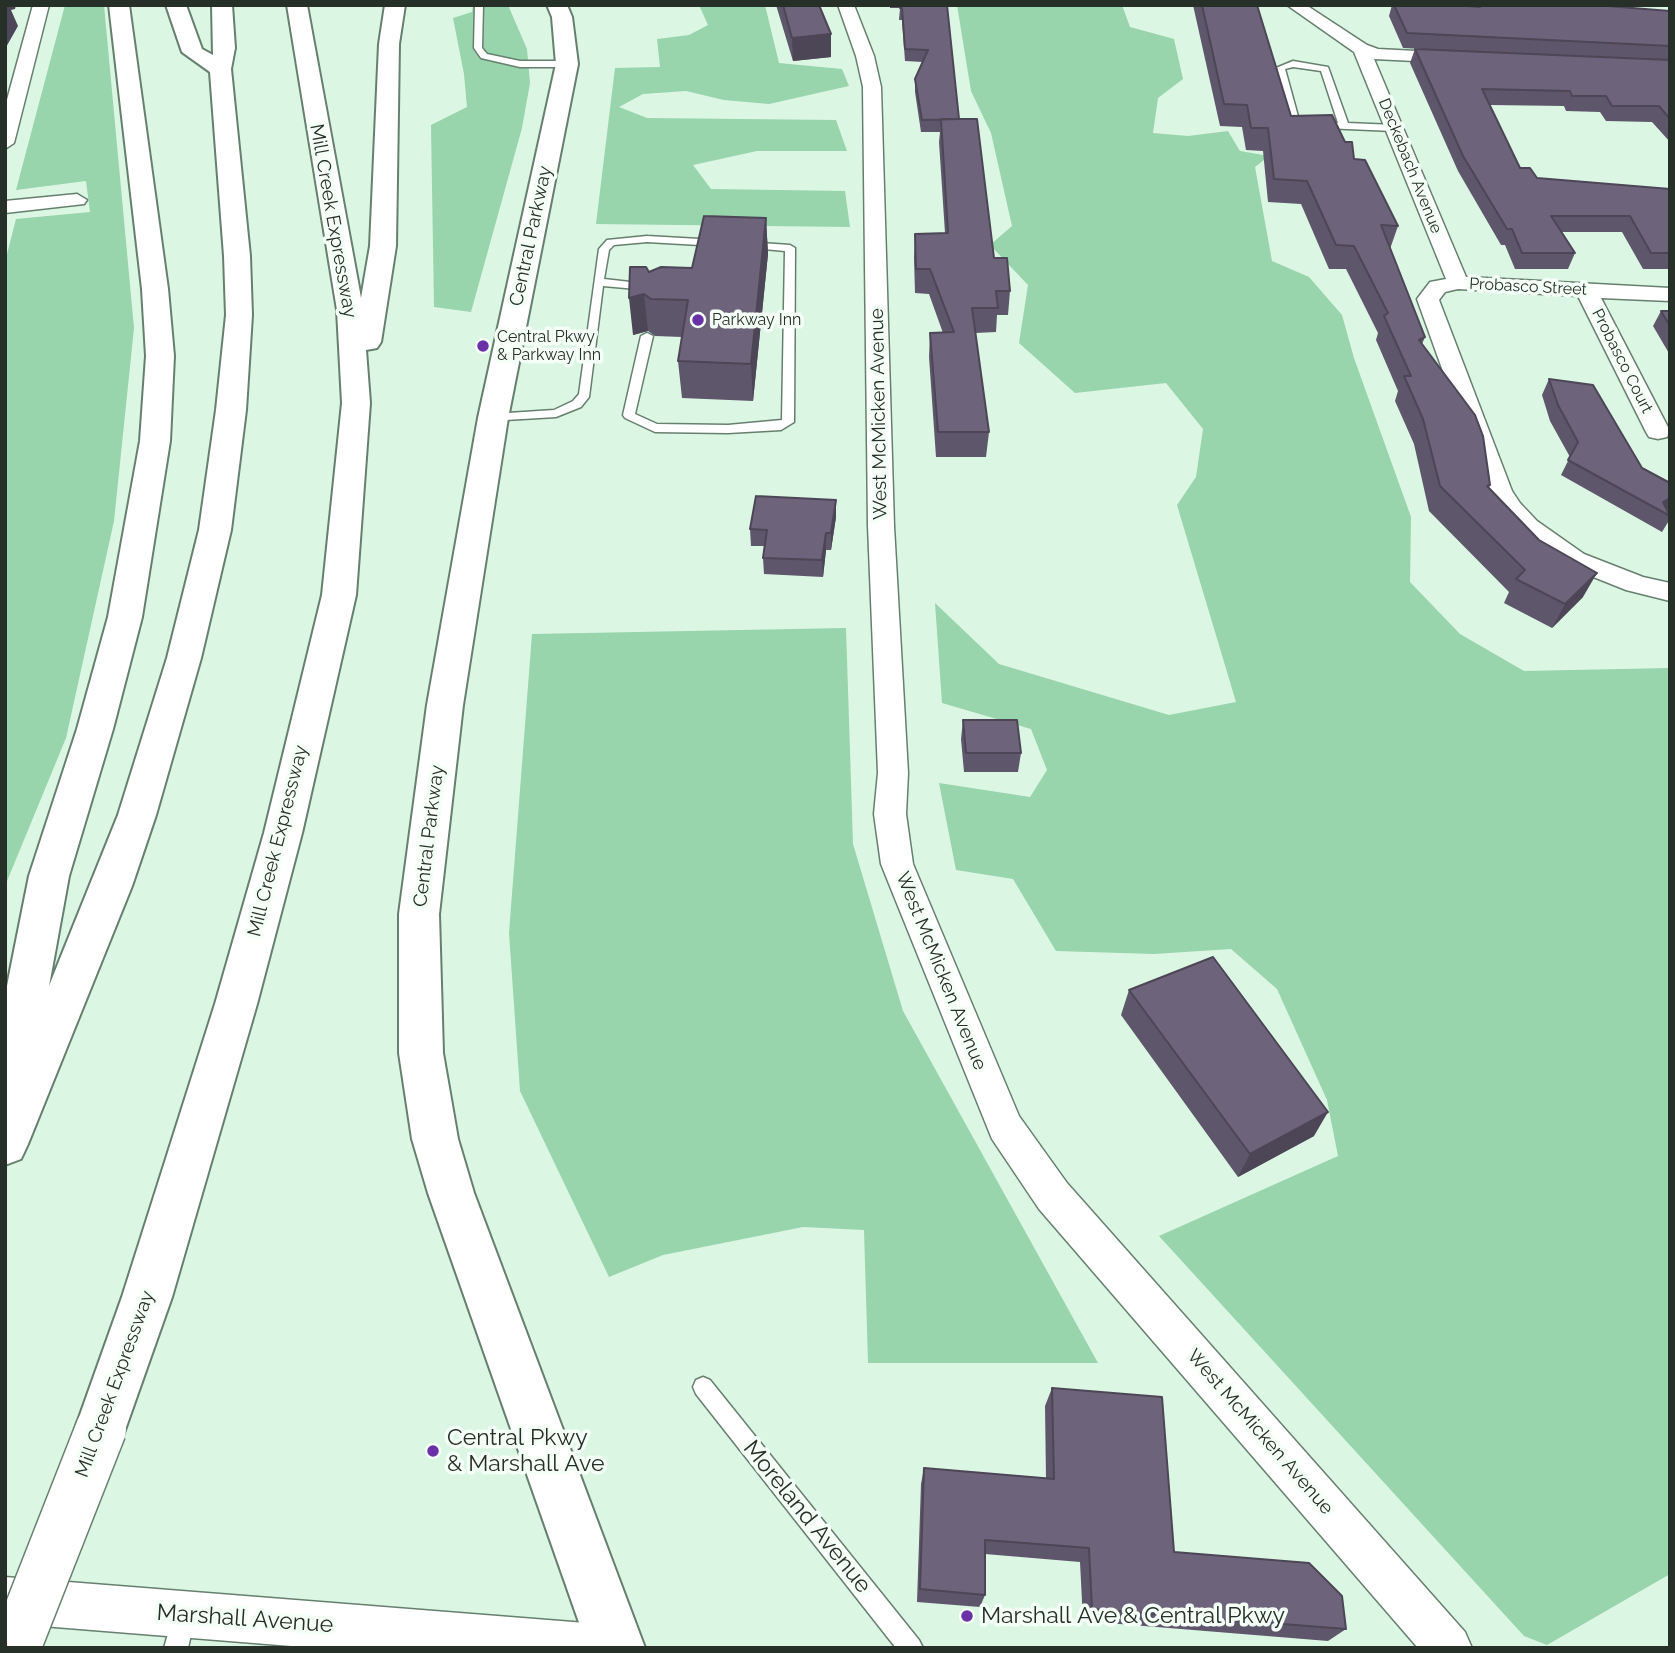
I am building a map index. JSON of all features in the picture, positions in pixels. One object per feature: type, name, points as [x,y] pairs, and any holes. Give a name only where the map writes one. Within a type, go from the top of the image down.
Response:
[{"type":"main road","points":[[5,1109],[49,876],[95,729],[125,617],[155,441],[160,356],[155,289],[118,5]]},
{"type":"main road","points":[[176,5],[193,52],[220,69]]},
{"type":"main road","points":[[5,1144],[107,898],[137,815],[184,658],[215,530],[231,410],[239,315],[237,256],[220,69],[225,48],[222,5]]},
{"type":"main road","name":"Mill Creek Expressway","points":[[15,1648],[101,1429],[147,1297],[236,1004],[283,832],[339,595],[356,403],[350,310],[297,5]]},
{"type":"main road","points":[[356,403],[383,246],[389,44],[395,5]]},
{"type":"main road","name":"Central Parkway","points":[[557,5],[562,18],[567,64],[493,418],[445,705],[419,914],[421,1053],[435,1139],[451,1193],[617,1648]]},
{"type":"street","name":"West McMicken Avenue","points":[[846,5],[865,56],[872,87],[881,526],[893,773],[890,814],[897,864],[1005,1127],[1053,1196],[1449,1648]]},
{"type":"street","points":[[1295,5],[1361,49],[1376,54],[1470,58]]},
{"type":"street","points":[[5,143],[39,10],[16,16]]},
{"type":"street","name":"Deckebach Avenue","points":[[1361,49],[1458,283]]},
{"type":"street","points":[[5,207],[77,200]]},
{"type":"street","name":"Probasco Street","points":[[1670,295],[1458,283],[1438,287],[1428,299],[1499,491],[1511,509],[1528,527],[1575,560],[1626,581],[1670,592]]},
{"type":"street","name":"Probasco Court","points":[[1586,290],[1658,432]]},
{"type":"street","name":"Marshall Avenue","points":[[5,1600],[180,1631],[611,1648]]},
{"type":"lane","points":[[479,5],[478,48],[484,56],[496,61],[567,64]]},
{"type":"lane","points":[[1344,126],[1328,73],[1317,66],[1293,64],[1280,68],[1295,122],[1344,126],[1394,128]]},
{"type":"lane","points":[[493,418],[556,413],[577,404],[584,395],[598,282],[604,249],[611,242],[647,239],[725,244]]},
{"type":"lane","points":[[647,336],[629,415],[654,428],[728,429],[781,426],[788,422],[790,247],[738,244]]},
{"type":"lane","points":[[598,282],[646,286],[655,291]]},
{"type":"lane","name":"Moreland Avenue","points":[[703,1387],[911,1648]]},
{"type":"green space","points":[[65,5],[104,5],[134,328],[114,521],[66,738],[5,886],[5,262],[16,219],[90,212],[86,181],[16,190]]},
{"type":"green space","points":[[473,5],[508,5],[527,49],[530,83],[522,128],[471,312],[434,307],[431,125],[467,107],[464,74],[453,18],[472,12]]},
{"type":"green space","points":[[699,5],[765,5],[779,63],[842,69],[849,86],[769,104],[724,100],[686,91],[643,94],[619,107],[647,118],[836,120],[847,151],[757,151],[693,165],[711,189],[845,191],[850,227],[596,224],[615,68],[660,67],[657,39],[689,35],[708,25]]},
{"type":"green space","points":[[957,5],[1122,5],[1130,27],[1174,39],[1183,79],[1158,98],[1153,133],[1188,136],[1228,131],[1240,151],[1269,156],[1255,167],[1272,261],[1309,277],[1342,315],[1354,358],[1411,517],[1410,582],[1460,634],[1524,671],[1670,668],[1670,1574],[1547,1645],[1524,1636],[1159,1236],[1338,1156],[1327,1100],[1277,989],[1231,949],[1154,954],[1056,951],[1013,879],[956,870],[939,783],[1030,797],[1047,770],[1031,729],[942,703],[935,603],[999,664],[1169,715],[1236,702],[1177,505],[1196,477],[1203,429],[1166,383],[1075,393],[1019,343],[1028,285],[990,245],[1012,226],[991,133],[971,91]]},
{"type":"green space","points":[[846,628],[853,844],[903,1011],[1098,1363],[868,1363],[864,1230],[803,1227],[663,1255],[609,1277],[520,1091],[509,933],[532,634]]},
{"type":"building","points":[[783,5],[819,5],[831,34],[792,38]]},
{"type":"building","points":[[900,5],[947,5],[959,119],[922,120],[915,79],[928,50],[905,49]]},
{"type":"building","points":[[1202,5],[1257,5],[1291,116],[1332,115],[1345,142],[1352,142],[1354,159],[1365,160],[1398,226],[1381,225],[1425,337],[1419,340],[1475,415],[1483,436],[1490,485],[1487,486],[1539,540],[1597,573],[1565,604],[1516,579],[1525,570],[1440,486],[1423,419],[1404,376],[1411,376],[1384,316],[1388,313],[1354,246],[1336,245],[1307,181],[1274,179],[1268,128],[1251,128],[1247,105],[1224,104]]},
{"type":"building","points":[[1394,5],[1595,5],[1670,11],[1670,46],[1407,33]]},
{"type":"building","points":[[1415,49],[1670,60],[1670,119],[1659,106],[1612,106],[1606,96],[1572,96],[1570,91],[1482,89],[1520,168],[1530,168],[1537,178],[1670,189],[1670,253],[1651,253],[1630,216],[1551,216],[1575,253],[1522,253],[1512,229],[1507,229],[1463,156]]},
{"type":"building","points":[[941,119],[977,119],[994,258],[1007,258],[1010,291],[996,291],[998,308],[972,308],[989,432],[938,432],[930,333],[954,332],[930,269],[916,269],[915,234],[948,233]]},
{"type":"building","points":[[704,216],[766,218],[751,364],[678,361],[688,300],[651,299],[644,294],[629,298],[630,267],[646,267],[649,272],[661,267],[692,268]]},
{"type":"building","points":[[1661,311],[1670,311],[1670,326]]},
{"type":"building","points":[[1549,379],[1593,385],[1642,468],[1670,483],[1670,498],[1663,502],[1670,516],[1568,460],[1578,442],[1558,405]]},
{"type":"building","points":[[756,496],[836,500],[831,533],[826,533],[822,560],[763,558],[767,530],[750,529]]},
{"type":"building","points":[[963,720],[1017,720],[1021,753],[966,753]]},
{"type":"building","points":[[1213,957],[1328,1112],[1250,1154],[1129,990]]},
{"type":"building","points":[[1052,1388],[1162,1397],[1174,1552],[1309,1563],[1342,1596],[1346,1629],[1092,1609],[1089,1548],[985,1540],[985,1595],[920,1589],[924,1468],[1054,1479]]},
{"type":"place","name":"Parkway Inn","points":[[698,320]]},
{"type":"place","name":"Central Pkwy & Parkway Inn","points":[[483,346]]},
{"type":"place","name":"Central Pkwy & Marshall Ave","points":[[433,1451]]},
{"type":"place","name":"Marshall Ave & Central Pkwy","points":[[967,1616]]}]
